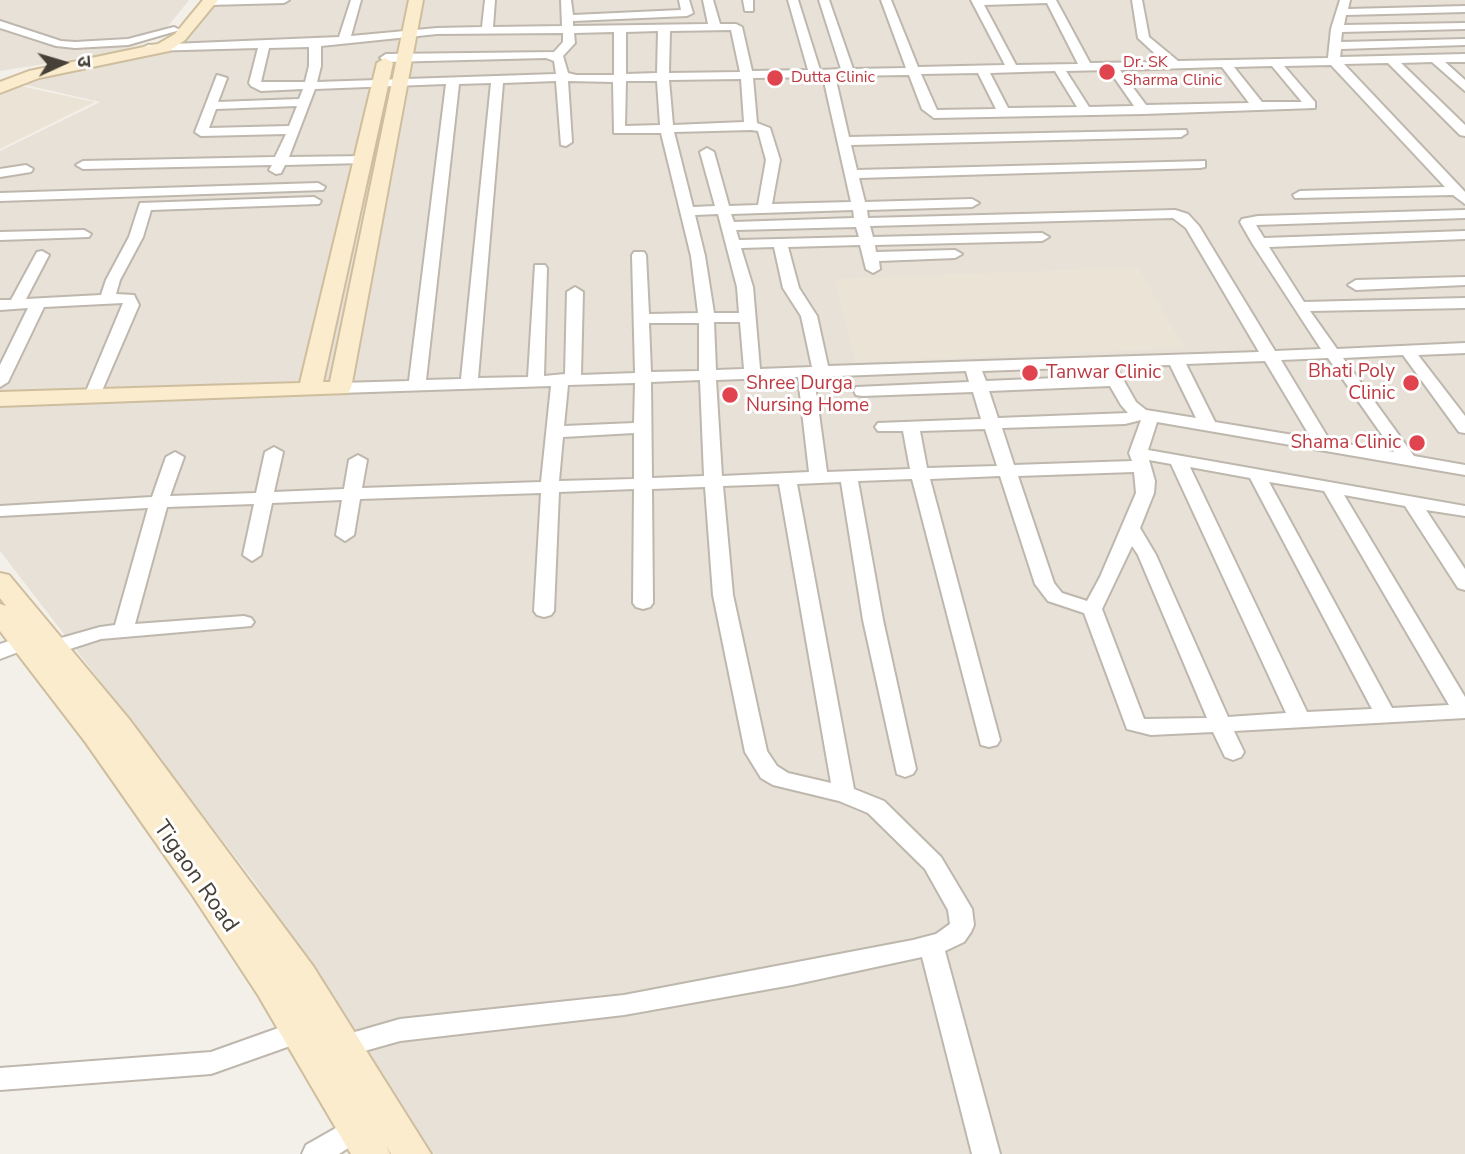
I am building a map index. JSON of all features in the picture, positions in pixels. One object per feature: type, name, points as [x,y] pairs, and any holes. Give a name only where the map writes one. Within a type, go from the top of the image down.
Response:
[{"type":"street","points":[[155,48],[207,1],[284,0]]},
{"type":"street","points":[[344,41],[356,0]]},
{"type":"street","points":[[400,34],[401,0]]},
{"type":"street","points":[[340,388],[389,82],[400,34],[415,0]]},
{"type":"street","points":[[487,30],[490,0]]},
{"type":"street","points":[[557,56],[569,43],[566,0]]},
{"type":"street","points":[[650,0],[652,15]]},
{"type":"street","points":[[0,79],[38,68],[155,48],[315,43],[400,34],[487,30],[687,13],[684,0]]},
{"type":"street","points":[[708,0],[715,28]]},
{"type":"street","points":[[793,0],[822,72],[845,141],[872,263],[955,254]]},
{"type":"street","points":[[824,0],[848,71]]},
{"type":"street","points":[[886,0],[931,113],[1311,105],[1275,62]]},
{"type":"street","points":[[1012,68],[977,1],[1049,0],[1086,66]]},
{"type":"street","points":[[1137,0],[1144,38],[1174,64]]},
{"type":"street","points":[[1344,4],[1394,0]]},
{"type":"street","points":[[0,88],[35,74],[155,48],[180,37],[207,1]]},
{"type":"street","points":[[1344,4],[1465,9]]},
{"type":"street","points":[[1344,4],[1337,29],[1334,61],[1461,196]]},
{"type":"street","points":[[0,24],[60,44],[75,45],[128,42],[174,30]]},
{"type":"street","points":[[568,24],[620,30],[736,27],[746,73],[751,126]]},
{"type":"street","points":[[1337,29],[1465,26]]},
{"type":"street","points":[[0,1079],[211,1063],[318,1035],[411,1028],[660,999],[931,945],[955,935],[962,925],[960,909],[933,863],[889,818],[864,800],[781,779],[769,772],[757,752],[723,595],[713,481],[706,318],[698,256],[667,130],[664,29]]},
{"type":"street","points":[[620,30],[618,130],[751,126],[764,128],[773,154],[764,208]]},
{"type":"street","points":[[1335,46],[1465,42]]},
{"type":"street","points":[[270,188],[279,160],[305,102],[315,66],[315,43]]},
{"type":"street","points":[[264,46],[255,85],[562,76],[576,79],[1465,58]]},
{"type":"street","points":[[394,58],[548,54],[557,56]]},
{"type":"street","points":[[557,56],[562,76],[566,142]]},
{"type":"street","points":[[1435,59],[1465,87]]},
{"type":"street","points":[[1391,60],[1465,132]]},
{"type":"street","points":[[1226,63],[1259,107]]},
{"type":"street","points":[[1111,65],[1143,110]]},
{"type":"street","points":[[1058,67],[1086,111]]},
{"type":"street","points":[[982,69],[1004,113]]},
{"type":"street","points":[[221,78],[202,132],[293,130]]},
{"type":"street","points":[[469,382],[497,79]]},
{"type":"street","points":[[417,384],[453,80]]},
{"type":"street","points":[[310,388],[363,159],[389,82]]},
{"type":"street","points":[[209,106],[305,102]]},
{"type":"street","points":[[845,141],[1181,133]]},
{"type":"street","points":[[707,152],[745,287],[752,373]]},
{"type":"street","points":[[83,165],[363,159]]},
{"type":"street","points":[[853,174],[1200,164]]},
{"type":"street","points":[[0,173],[26,169]]},
{"type":"street","points":[[1,199],[270,188],[316,194],[145,206],[135,237],[107,299]]},
{"type":"street","points":[[1300,195],[1461,196]]},
{"type":"street","points":[[687,211],[972,203]]},
{"type":"street","points":[[730,226],[1175,214],[1188,220],[1324,446]]},
{"type":"street","points":[[1407,459],[1329,352],[1247,224],[1249,221],[1465,214]]},
{"type":"street","points":[[0,236],[84,234]]},
{"type":"street","points":[[1259,243],[1465,235]]},
{"type":"street","points":[[734,244],[1042,237]]},
{"type":"street","points":[[780,243],[791,288],[809,316],[819,479]]},
{"type":"street","points":[[8,305],[42,255]]},
{"type":"street","points":[[639,255],[643,376],[643,603]]},
{"type":"street","points":[[536,379],[540,268]]},
{"type":"street","points":[[1356,285],[1465,281]]},
{"type":"street","points":[[544,611],[550,486],[575,292]]},
{"type":"street","points":[[8,305],[129,298],[131,305],[92,396]]},
{"type":"street","points":[[0,383],[38,303]]},
{"type":"street","points":[[1299,307],[1465,303]]},
{"type":"street","points":[[641,319],[748,317]]},
{"type":"street","points":[[0,399],[566,378],[1103,363],[1465,348]]},
{"type":"street","points":[[1406,349],[1465,428]]},
{"type":"street","points":[[1175,359],[1208,425]]},
{"type":"street","points":[[1103,363],[1129,405],[1145,415]]},
{"type":"street","points":[[972,365],[1042,577],[1049,591],[1063,600],[1092,608]]},
{"type":"street","points":[[862,391],[1115,381]]},
{"type":"street","points":[[884,428],[1125,419],[1145,415],[1465,470]]},
{"type":"street","points":[[1092,608],[1105,587],[1147,487],[1139,460],[1145,415]]},
{"type":"street","points":[[911,427],[920,476],[989,740]]},
{"type":"street","points":[[556,432],[642,428]]},
{"type":"street","points":[[252,555],[274,452]]},
{"type":"street","points":[[123,631],[159,503],[175,457]]},
{"type":"street","points":[[345,535],[358,460]]},
{"type":"street","points":[[0,511],[550,486],[920,476],[1139,460],[1178,461],[1465,511]]},
{"type":"street","points":[[1178,461],[1300,720]]},
{"type":"street","points":[[1257,475],[1385,716]]},
{"type":"street","points":[[849,478],[873,620],[905,769]]},
{"type":"street","points":[[787,479],[844,794]]},
{"type":"street","points":[[1092,608],[1135,724],[1151,729],[1464,711],[1331,488]]},
{"type":"street","points":[[1412,502],[1465,584]]},
{"type":"street","points":[[1130,528],[1147,555],[1233,752]]},
{"type":"street","name":"Tigaon Road","points":[[0,581],[30,644]]},
{"type":"street","name":"Tigaon Road","points":[[0,613],[30,644],[202,884],[318,1035],[364,1141]]},
{"type":"street","points":[[30,644],[123,631],[244,622]]},
{"type":"street","points":[[931,945],[986,1154]]},
{"type":"street","points":[[318,1035],[412,1154]]},
{"type":"street","points":[[316,1154],[364,1141]]},
{"type":"shaded area","points":[[0,0],[189,0],[169,25],[144,43],[113,53],[0,71]]},
{"type":"shaded area","points":[[216,0],[1465,0],[1465,1154],[426,1154],[257,885],[0,551],[0,151],[100,102],[13,82],[39,74],[143,56],[176,46],[193,30]]},
{"type":"shaded area","points":[[11,84],[95,102],[0,149],[0,89]]},
{"type":"shaded area","points":[[1138,267],[1184,348],[856,362],[834,279]]},
{"type":"place","name":"Dr. SK Sharma Clinic","points":[[1107,72]]},
{"type":"place","name":"Dutta Clinic","points":[[775,78]]},
{"type":"place","name":"Tanwar Clinic","points":[[1030,373]]},
{"type":"place","name":"Bhati Poly Clinic","points":[[1411,383]]},
{"type":"place","name":"Shree Durga Nursing Home","points":[[730,395]]},
{"type":"place","name":"Shama Clinic","points":[[1417,443]]}]
